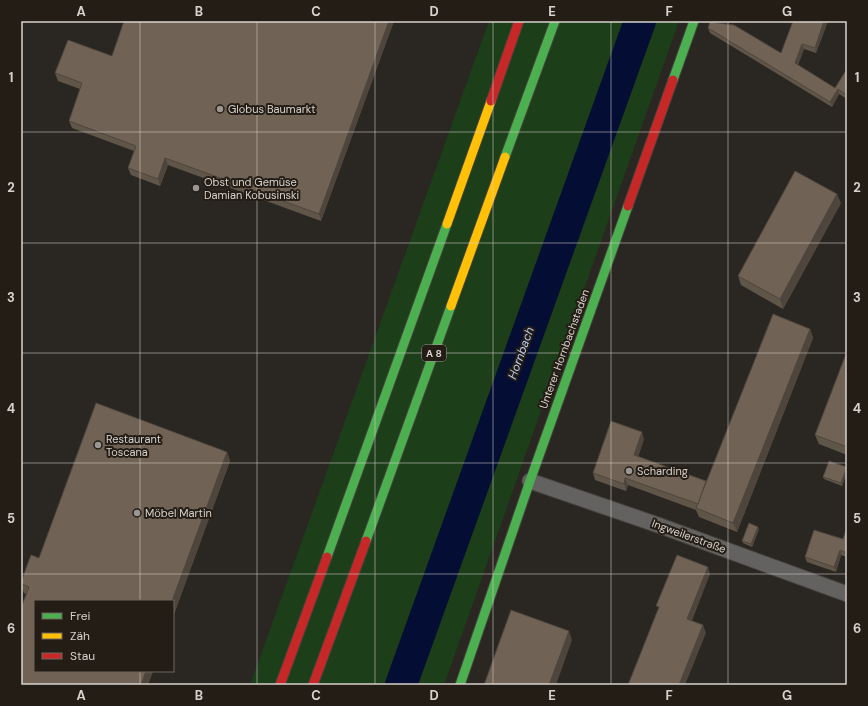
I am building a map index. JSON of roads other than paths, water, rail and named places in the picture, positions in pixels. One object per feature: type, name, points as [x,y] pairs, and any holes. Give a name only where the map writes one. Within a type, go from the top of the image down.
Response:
[{"type":"main road","points":[[280,685],[519,21]]},
{"type":"main road","name":"A 8","points":[[313,685],[555,21]]},
{"type":"main road","name":"Unterer Hornbachstaden","points":[[460,685],[530,481],[694,21]]},
{"type":"street","name":"Ingweilerstraße","points":[[530,481],[665,527],[847,594]]},
{"type":"waterway","name":"Hornbach","points":[[401,685],[640,21]]},
{"type":"place","name":"Globus Baumarkt","points":[[220,109]]},
{"type":"place","name":"Obst und Gemüse Damian Kobusinski","points":[[196,188]]},
{"type":"place","name":"Restaurant Toscana","points":[[98,445]]},
{"type":"place","name":"Scharding","points":[[629,471]]},
{"type":"place","name":"Möbel Martin","points":[[137,513]]}]
